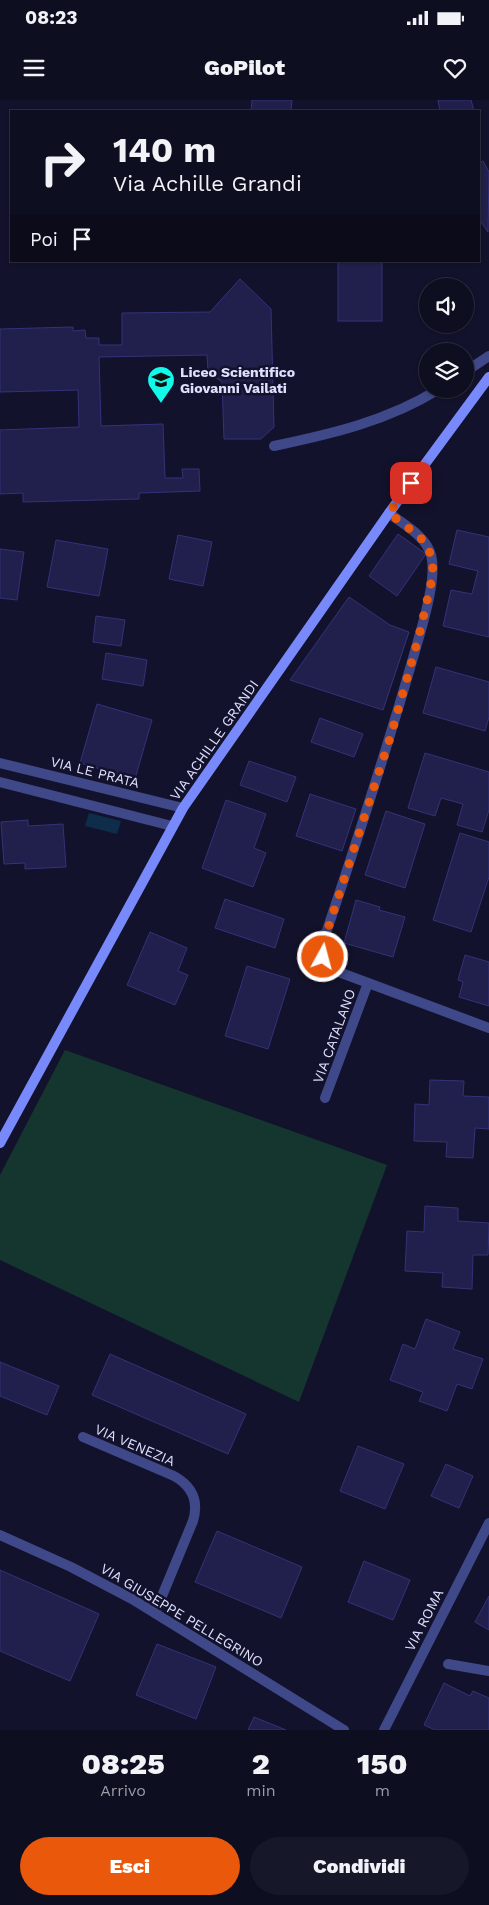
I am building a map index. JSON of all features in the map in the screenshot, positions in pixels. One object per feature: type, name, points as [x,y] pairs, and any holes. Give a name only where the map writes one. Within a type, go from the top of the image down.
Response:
[{"type":"street","points":[[474,366],[489,356]]},
{"type":"street","name":"VIA ACHILLE GRANDI","points":[[0,1143],[183,808],[389,513],[489,377]]},
{"type":"street","points":[[274,446],[337,433],[356,427],[423,398]]},
{"type":"street","name":"VIA CATALANO","points":[[389,513],[425,542],[432,557],[433,574],[419,636],[391,735],[323,947],[323,957],[328,966],[336,971],[489,1028]]},
{"type":"street","name":"VIA LE PRATA","points":[[0,763],[183,808]]},
{"type":"street","points":[[0,782],[172,826]]},
{"type":"street","name":"VIA CATALANO","points":[[325,1098],[368,983]]},
{"type":"street","name":"VIA VENEZIA","points":[[83,1437],[174,1476],[185,1484],[193,1494],[196,1506],[193,1521],[155,1613]]},
{"type":"street","name":"VIA ROMA","points":[[384,1730],[489,1523]]},
{"type":"street","name":"VIA GIUSEPPE PELLEGRINO","points":[[0,1535],[86,1574],[155,1613],[344,1730]]},
{"type":"street","points":[[448,1664],[489,1671]]},
{"type":"green space","points":[[65,1050],[387,1165],[299,1402],[0,1260],[0,1175]]},
{"type":"water","points":[[89,813],[121,821],[117,834],[85,826]]},
{"type":"building","points":[[252,100],[292,100],[291,110],[251,110]]},
{"type":"building","points":[[438,100],[471,100],[474,110],[440,110]]},
{"type":"building","points":[[483,161],[489,172],[488,232],[480,220],[480,162]]},
{"type":"building","points":[[338,262],[382,262],[382,321],[338,321]]},
{"type":"building","points":[[240,279],[271,309],[274,427],[261,439],[224,439],[222,382],[208,372],[207,355],[99,357],[101,426],[163,424],[165,478],[183,478],[182,469],[199,469],[200,491],[139,493],[139,499],[23,502],[23,493],[0,494],[0,430],[79,427],[78,390],[0,392],[0,329],[73,327],[73,331],[85,330],[86,338],[99,338],[99,345],[122,345],[122,313],[210,312]]},
{"type":"building","points":[[457,530],[489,537],[489,637],[443,626],[451,590],[472,594],[478,571],[449,564]]},
{"type":"building","points":[[398,534],[426,554],[397,596],[369,576]]},
{"type":"building","points":[[178,535],[212,542],[203,586],[169,579]]},
{"type":"building","points":[[56,540],[108,549],[99,596],[47,587]]},
{"type":"building","points":[[0,549],[24,552],[17,600],[0,598]]},
{"type":"building","points":[[349,597],[390,625],[409,632],[383,710],[290,680]]},
{"type":"building","points":[[96,616],[125,620],[121,646],[93,642]]},
{"type":"building","points":[[106,653],[147,660],[143,686],[102,679]]},
{"type":"building","points":[[436,667],[489,682],[489,717],[485,731],[423,713]]},
{"type":"building","points":[[97,704],[152,720],[135,779],[80,763]]},
{"type":"building","points":[[320,718],[363,734],[354,757],[311,742]]},
{"type":"building","points":[[425,753],[489,772],[489,810],[482,832],[457,825],[463,804],[441,798],[435,816],[408,808]]},
{"type":"building","points":[[249,761],[296,777],[287,802],[240,785]]},
{"type":"building","points":[[310,794],[356,809],[342,851],[296,836]]},
{"type":"building","points":[[226,800],[266,814],[254,848],[266,853],[253,887],[202,868]]},
{"type":"building","points":[[386,811],[425,824],[405,888],[365,875]]},
{"type":"building","points":[[28,820],[28,826],[63,824],[66,867],[25,869],[25,863],[4,864],[1,822]]},
{"type":"building","points":[[460,833],[489,842],[489,877],[471,932],[433,920]]},
{"type":"building","points":[[225,899],[284,919],[275,948],[215,928]]},
{"type":"building","points":[[356,900],[380,907],[379,910],[405,917],[393,957],[344,943]]},
{"type":"building","points":[[150,932],[187,948],[178,971],[188,975],[175,1005],[127,985]]},
{"type":"building","points":[[465,955],[489,962],[489,1006],[459,997],[463,982],[458,980]]},
{"type":"building","points":[[247,966],[290,979],[268,1049],[225,1036]]},
{"type":"building","points":[[430,1080],[464,1081],[463,1096],[489,1097],[489,1129],[475,1128],[473,1158],[446,1157],[447,1142],[414,1141],[415,1104],[429,1105]]},
{"type":"building","points":[[425,1206],[458,1208],[458,1221],[489,1223],[488,1255],[473,1255],[472,1289],[442,1287],[443,1273],[405,1271],[407,1231],[424,1232]]},
{"type":"building","points":[[426,1319],[460,1332],[453,1349],[483,1359],[472,1389],[457,1384],[447,1411],[419,1401],[423,1392],[390,1380],[403,1344],[415,1349]]},
{"type":"building","points":[[110,1354],[246,1414],[228,1454],[92,1395]]},
{"type":"building","points":[[0,1362],[59,1386],[47,1415],[0,1396]]},
{"type":"building","points":[[358,1446],[404,1464],[385,1509],[340,1491]]},
{"type":"building","points":[[446,1464],[473,1476],[459,1508],[431,1496]]},
{"type":"building","points":[[217,1531],[302,1567],[281,1618],[195,1582]]},
{"type":"building","points":[[364,1561],[410,1580],[393,1620],[348,1602]]},
{"type":"building","points":[[0,1570],[99,1614],[70,1681],[0,1651]]},
{"type":"building","points":[[489,1596],[489,1630],[475,1622]]},
{"type":"building","points":[[157,1644],[216,1667],[196,1719],[136,1695]]},
{"type":"building","points":[[444,1683],[470,1696],[473,1691],[489,1698],[489,1730],[435,1730],[424,1725]]},
{"type":"building","points":[[254,1717],[286,1730],[248,1730]]},
{"type":"place","name":"Liceo Scientifico Giovanni Vailati","points":[[161,404]]},
{"type":"route","points":[[323,957],[324,941],[391,735],[419,636],[433,574],[432,557],[425,542],[389,513],[411,483]]}]
